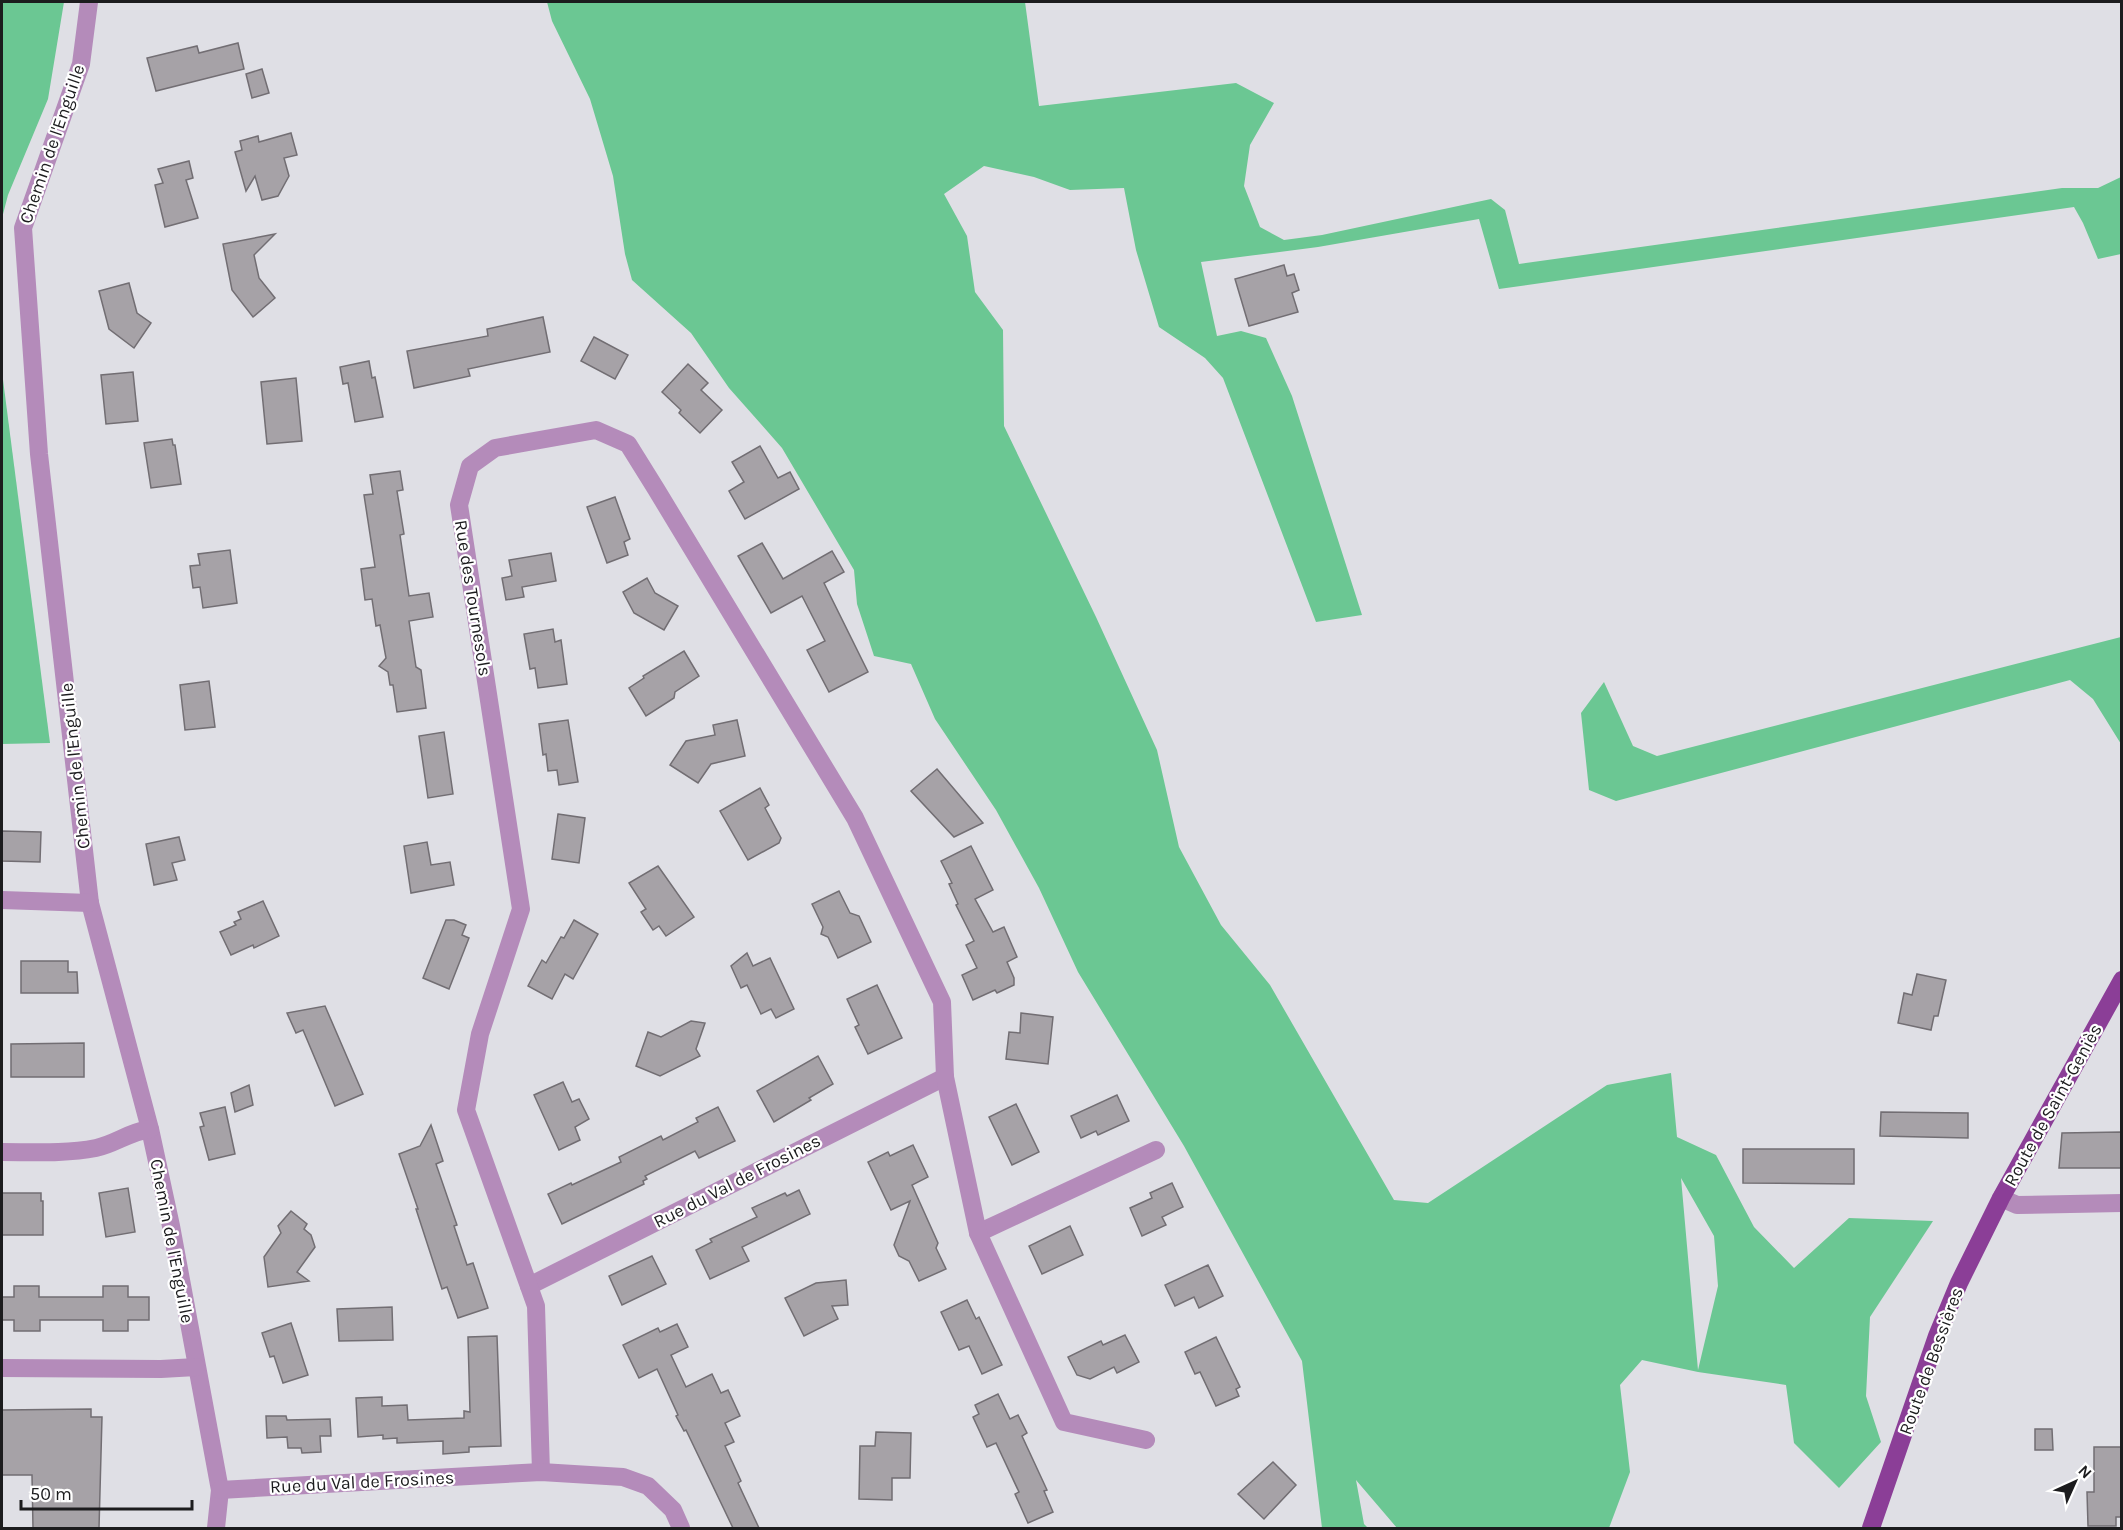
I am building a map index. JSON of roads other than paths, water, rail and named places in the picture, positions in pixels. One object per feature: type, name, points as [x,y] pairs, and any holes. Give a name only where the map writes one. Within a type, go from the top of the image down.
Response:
[{"type":"main road","name":"Route de Saint-Geniès","points":[[2001,1198],[2121,980]]},
{"type":"main road","name":"Route de Bessières","points":[[1871,1528],[1937,1335],[1959,1282],[2001,1198]]},
{"type":"street","name":"Chemin de l'Enguille","points":[[89,2],[81,64],[23,228],[39,454],[90,903],[150,1129],[171,1226],[220,1490],[216,1528]]},
{"type":"street","name":"Rue des Tournesols","points":[[529,1286],[466,1110],[480,1034],[521,909],[459,505],[470,466],[495,448],[596,429],[628,444],[855,818],[942,1002],[945,1077],[978,1233],[1064,1422],[1146,1440]]},
{"type":"street","points":[[2,900],[90,903]]},
{"type":"street","name":"Rue du Val de Frosines","points":[[529,1286],[945,1077]]},
{"type":"street","points":[[2,1152],[72,1152],[99,1147],[136,1131],[150,1129]]},
{"type":"street","points":[[978,1233],[1156,1149]]},
{"type":"street","points":[[2001,1198],[2017,1205],[2121,1203]]},
{"type":"street","points":[[529,1286],[536,1306],[541,1472]]},
{"type":"street","points":[[2,1368],[161,1369],[196,1367]]},
{"type":"street","name":"Rue du Val de Frosines","points":[[220,1490],[541,1472],[623,1477],[648,1486],[673,1510],[681,1528]]}]
